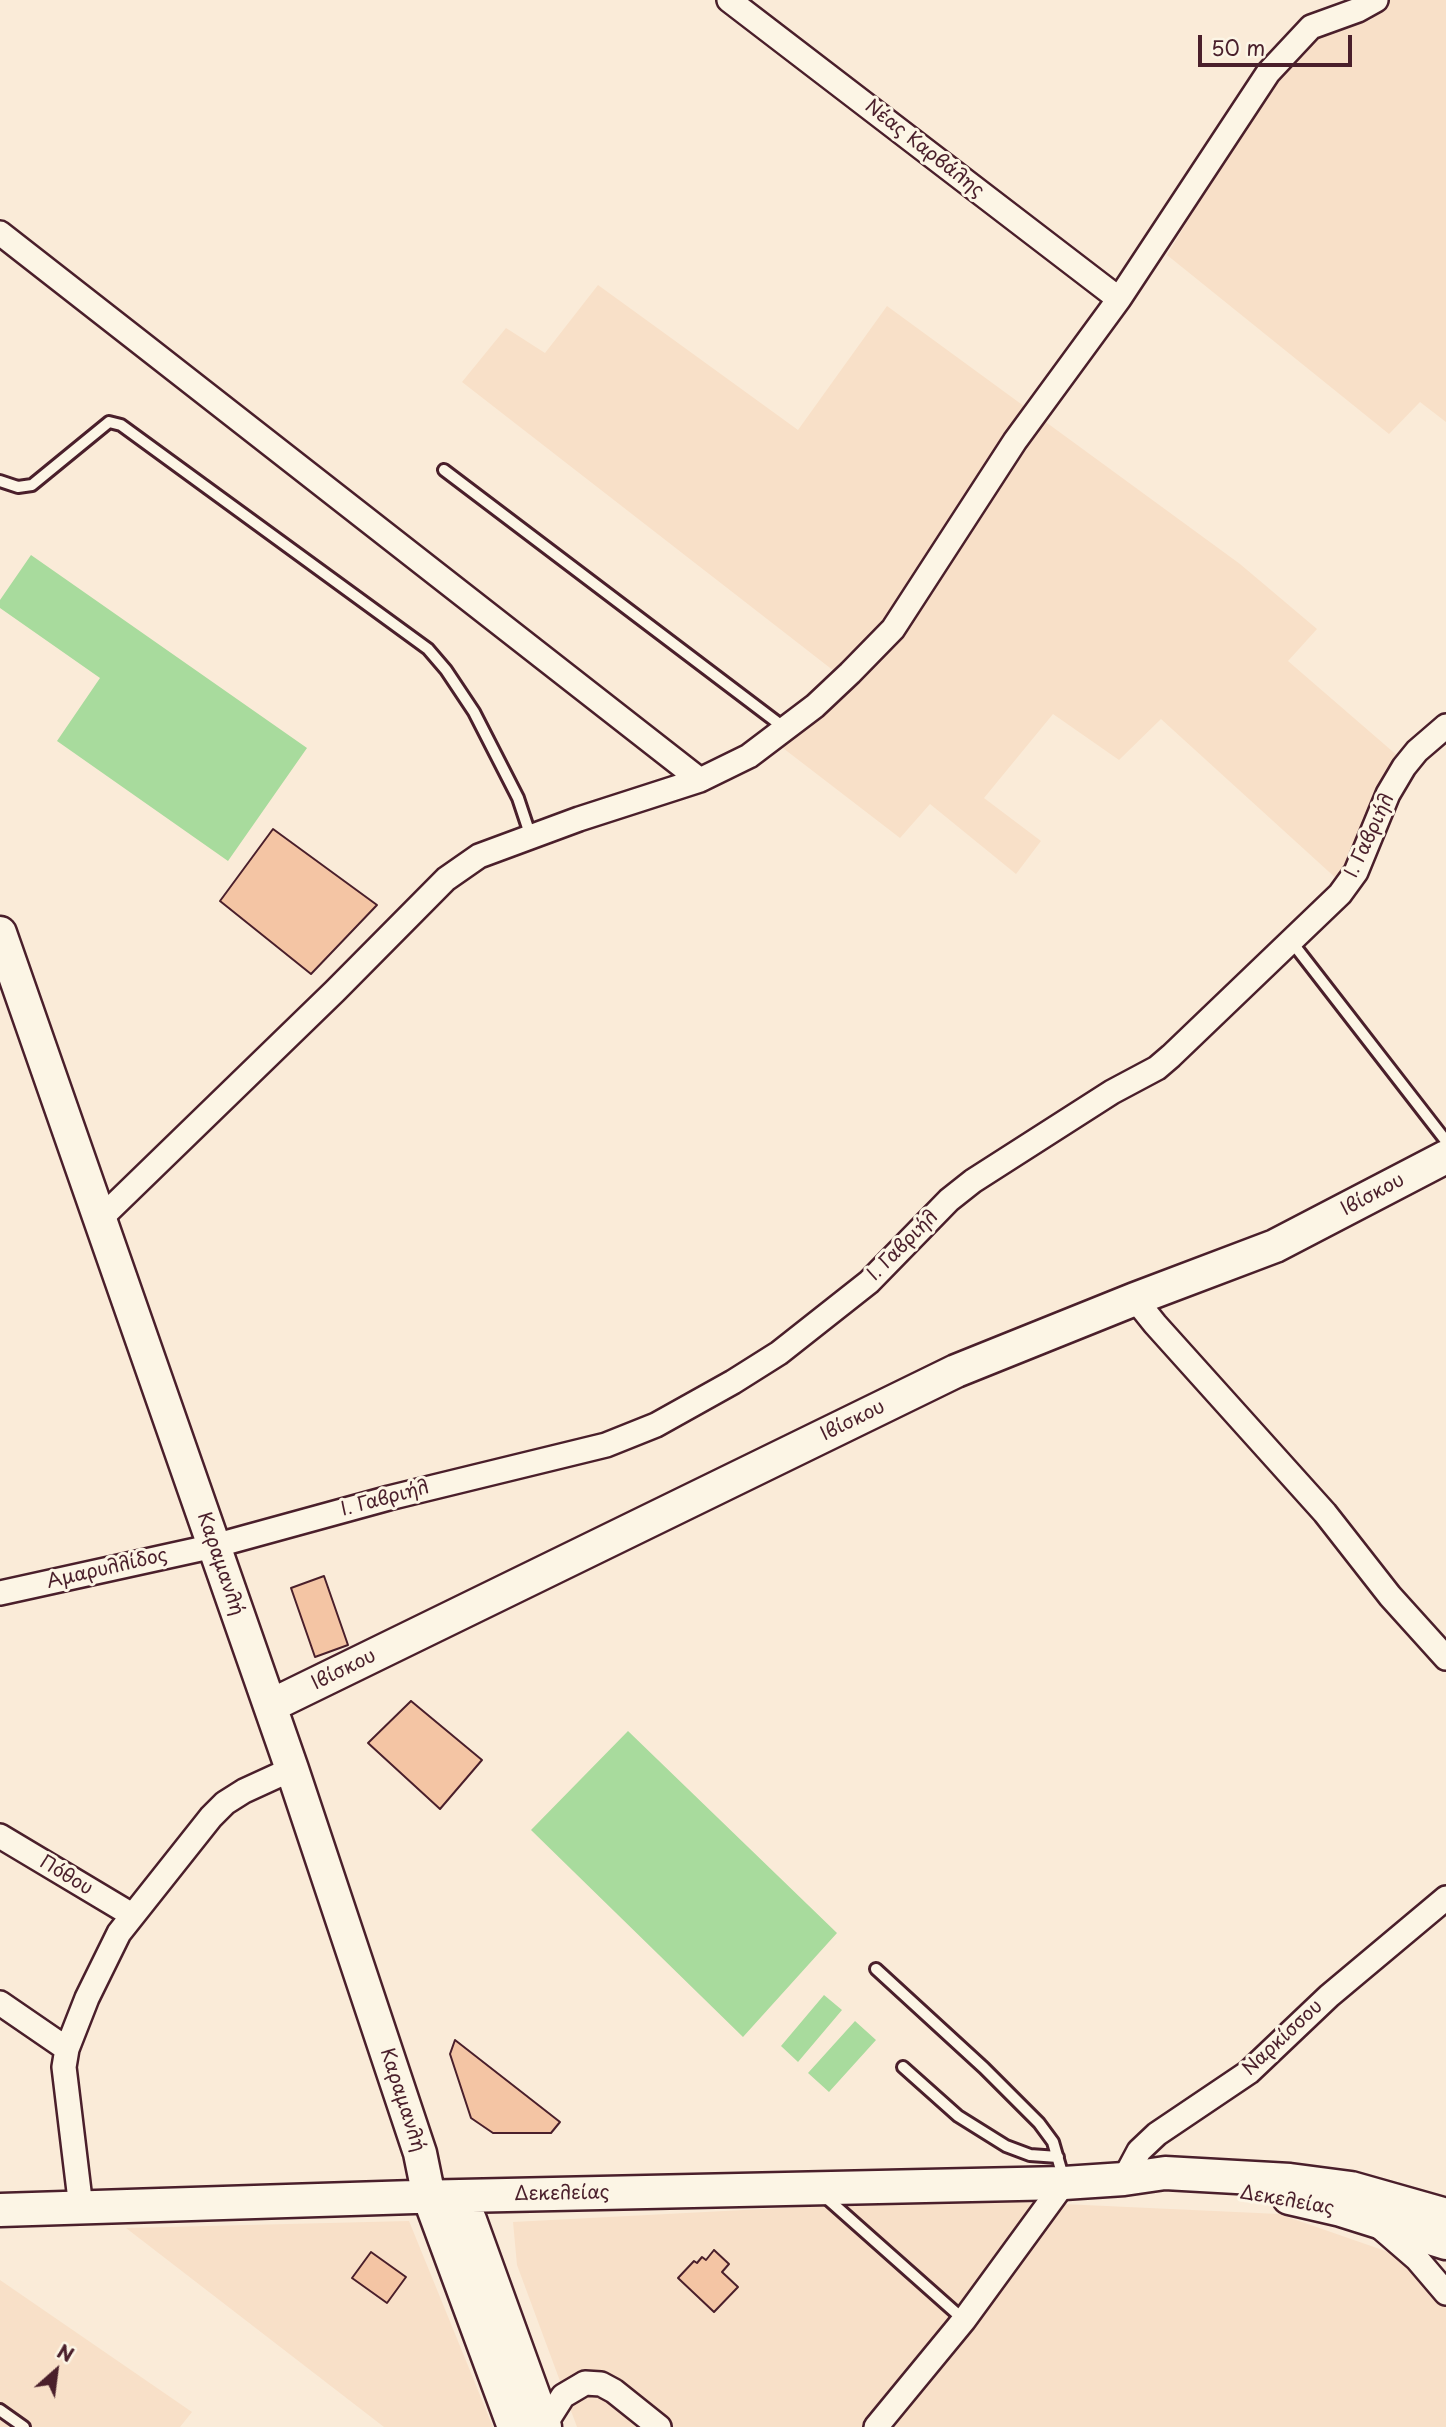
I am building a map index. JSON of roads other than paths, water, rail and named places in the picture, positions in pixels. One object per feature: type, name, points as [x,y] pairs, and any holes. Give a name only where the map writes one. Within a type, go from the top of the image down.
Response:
[{"type":"main road","name":"Καραμανλή","points":[[0,933],[292,1769],[420,2153],[429,2197],[514,2427]]},
{"type":"main road","name":"Ιβίσκου","points":[[270,1706],[956,1371],[1275,1246],[1446,1157]]},
{"type":"main road","name":"Δεκελείας","points":[[0,2210],[814,2188],[1061,2170],[1165,2186],[1283,2196],[1369,2218],[1446,2243]]},
{"type":"main road","name":"Δεκελείας","points":[[1124,2179],[1165,2174],[1290,2180],[1351,2188],[1446,2215]]},
{"type":"main road","points":[[429,2197],[470,2220],[545,2427]]},
{"type":"street","name":"Νέας Καρβάλης","points":[[729,0],[1119,299]]},
{"type":"street","points":[[1325,0],[1343,15]]},
{"type":"street","points":[[100,1219],[446,879],[479,856],[579,819],[700,780],[749,756],[815,706],[893,629],[1016,441],[1119,299],[1268,73],[1311,27],[1358,10],[1376,0]]},
{"type":"street","points":[[0,233],[700,780]]},
{"type":"street","name":"Ι. Γαβριήλ","points":[[214,1546],[389,1498],[606,1445],[656,1425],[779,1353],[869,1282],[949,1200],[973,1181],[1112,1091],[1164,1062],[1340,894],[1356,872],[1388,794],[1404,767],[1417,751],[1446,726]]},
{"type":"street","points":[[1135,1299],[1325,1513],[1390,1596],[1446,1658]]},
{"type":"street","name":"Αμαρυλλίδος","points":[[0,1593],[214,1546]]},
{"type":"street","points":[[81,2208],[64,2067],[67,2049],[87,1998],[119,1933],[211,1816],[244,1791],[292,1769]]},
{"type":"street","name":"Πόθου","points":[[0,1836],[132,1915]]},
{"type":"street","name":"Ναρκίσσου","points":[[1124,2179],[1139,2151],[1157,2134],[1249,2073],[1329,1996],[1446,1898]]},
{"type":"street","points":[[0,2003],[67,2049]]},
{"type":"street","points":[[876,2427],[964,2320],[1061,2170]]},
{"type":"street","points":[[1369,2218],[1417,2259],[1446,2293]]},
{"type":"street","points":[[545,2427],[563,2396],[585,2383],[601,2384],[614,2391],[659,2427]]},
{"type":"lane","points":[[0,481],[19,487],[32,485],[109,422],[121,425],[428,649],[446,670],[474,712],[518,798],[531,837]]},
{"type":"lane","points":[[444,470],[786,729]]},
{"type":"lane","points":[[1291,941],[1446,1141]]},
{"type":"lane","points":[[876,1969],[967,2052],[1039,2123],[1053,2142],[1061,2170]]},
{"type":"lane","points":[[903,2067],[958,2116],[1006,2147],[1061,2170]]},
{"type":"lane","points":[[814,2188],[964,2320]]},
{"type":"lane","points":[[0,2410],[24,2427]]}]
